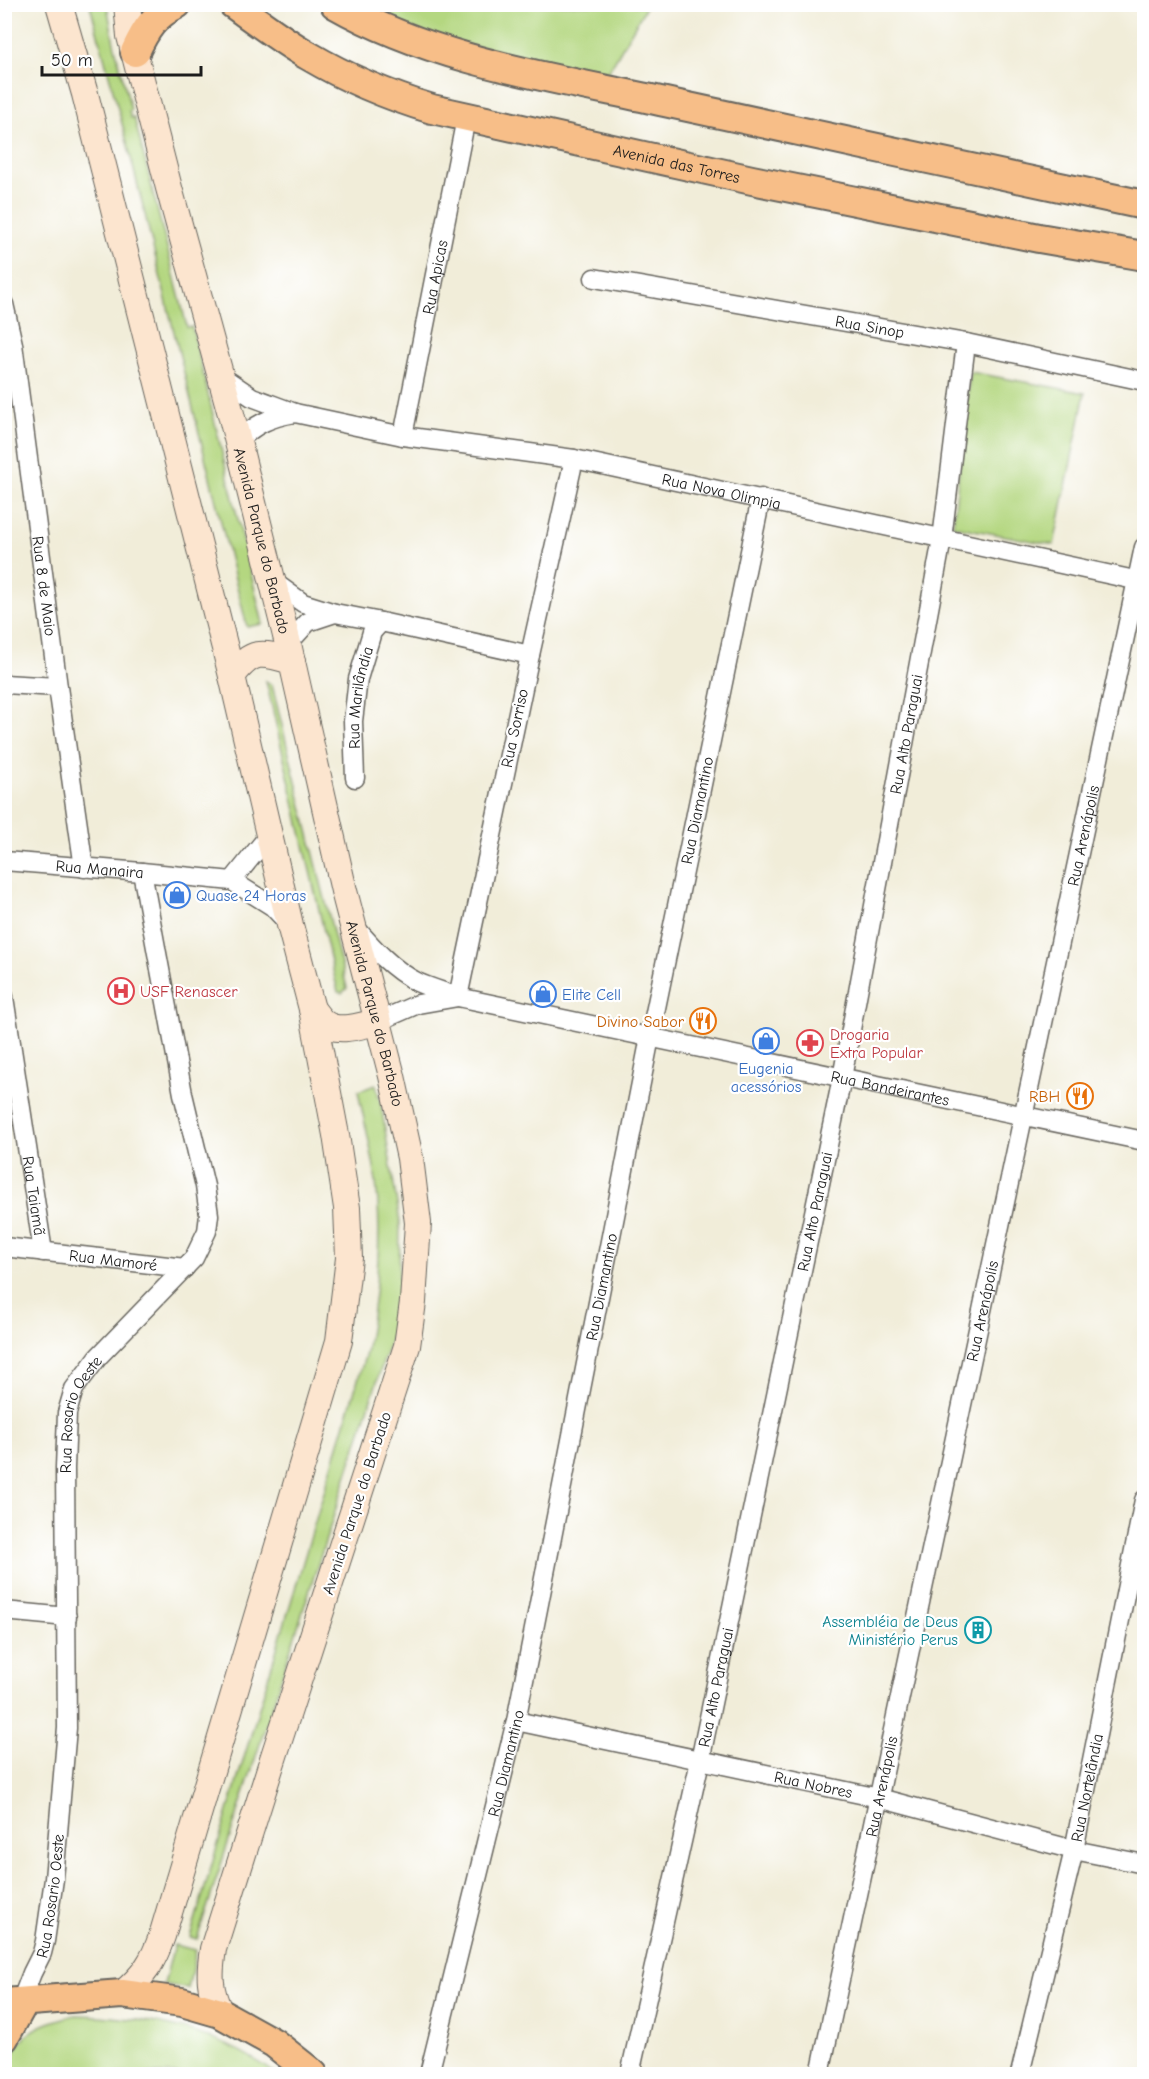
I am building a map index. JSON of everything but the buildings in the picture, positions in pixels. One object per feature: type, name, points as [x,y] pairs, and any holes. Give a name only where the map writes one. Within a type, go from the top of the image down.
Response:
[{"type":"main road","points":[[59,4],[85,94],[232,676],[290,926],[312,1009],[336,1135],[346,1208],[349,1258],[339,1341],[162,1936],[154,1958],[145,1973],[122,1994]]},
{"type":"main road","name":"Avenida Parque do Barbado","points":[[127,4],[130,36],[238,442],[290,653],[352,924],[392,1076],[410,1158],[418,1223],[415,1283],[407,1346],[215,1941],[209,1981],[220,2013]]},
{"type":"main road","points":[[135,52],[149,25],[177,4]]},
{"type":"main road","name":"Avenida das Torres","points":[[233,4],[329,68],[390,96],[432,109],[752,180],[1039,238],[1144,256]]},
{"type":"main road","points":[[335,4],[363,21],[458,55],[782,128],[1144,205]]},
{"type":"main road","points":[[232,676],[244,661],[252,656],[290,653]]},
{"type":"main road","points":[[312,1009],[324,1023],[333,1027],[359,1026],[377,1022]]},
{"type":"main road","points":[[4,2038],[14,2003],[76,1996],[122,1994],[182,2002],[220,2013],[274,2043],[313,2074]]},
{"type":"street","name":"Rua Apicas","points":[[403,436],[466,118]]},
{"type":"street","name":"Rua Sinop","points":[[594,278],[966,343],[1144,381]]},
{"type":"street","name":"Rua 8 de Maio","points":[[4,304],[84,868]]},
{"type":"street","name":"Rua Alto Paraguai","points":[[630,2074],[700,1761],[842,1078],[942,539],[966,343]]},
{"type":"street","name":"Rua Nova Olimpia","points":[[221,376],[252,397],[295,413],[403,436],[574,459],[1141,581]]},
{"type":"street","name":"Rua Nova Olimpia","points":[[238,442],[260,423],[276,416],[295,413]]},
{"type":"street","name":"Rua Sorriso","points":[[458,997],[574,459]]},
{"type":"street","name":"Rua Diamantino","points":[[429,2074],[516,1721],[650,1037],[761,498]]},
{"type":"street","name":"Rua Arenápolis","points":[[820,2074],[1024,1116],[1141,581],[1144,548]]},
{"type":"street","points":[[271,580],[298,601],[335,614],[530,655]]},
{"type":"street","points":[[290,653],[308,622],[335,614]]},
{"type":"street","name":"Rua Marilândia","points":[[355,778],[353,721],[358,679],[372,633],[381,622]]},
{"type":"street","points":[[4,684],[58,687]]},
{"type":"street","points":[[232,881],[269,835]]},
{"type":"street","name":"Rua Manaira","points":[[4,861],[232,881],[272,906],[290,926]]},
{"type":"street","name":"Rua Rosario Oeste","points":[[14,2003],[23,1996],[42,1953],[54,1879],[67,1728],[65,1468],[67,1413],[74,1389],[99,1356],[185,1269],[194,1258],[207,1231],[208,1202],[183,1094],[142,872]]},
{"type":"street","name":"Rua Bandeirantes","points":[[352,924],[377,953],[396,968],[417,982],[458,997],[1144,1141]]},
{"type":"street","name":"Rua Taiamã","points":[[4,997],[43,1252]]},
{"type":"street","name":"Rua Bandeirantes","points":[[377,1022],[418,1004],[458,997]]},
{"type":"street","name":"Rua Mamoré","points":[[4,1247],[185,1269]]},
{"type":"street","name":"Rua Nortelândia","points":[[1020,2074],[1074,1851],[1144,1501]]},
{"type":"street","points":[[4,1611],[67,1617]]},
{"type":"street","name":"Rua Nobres","points":[[516,1721],[879,1798],[1074,1851],[1144,1864]]},
{"type":"green space","points":[[90,5],[107,5],[131,110],[129,111],[131,118],[134,117],[187,327],[192,327],[263,624],[247,627],[127,142]]},
{"type":"green space","points":[[349,5],[647,5],[606,76],[444,40]]},
{"type":"green space","points":[[970,372],[1085,393],[1054,545],[953,526]]},
{"type":"green space","points":[[266,681],[272,685],[347,988],[342,993],[338,992]]},
{"type":"green space","points":[[376,1085],[400,1222],[399,1282],[391,1338],[197,1939],[190,1937],[366,1353],[376,1284],[379,1214],[371,1149],[358,1091]]},
{"type":"green space","points":[[174,1945],[196,1950],[188,1989],[164,1984]]},
{"type":"green space","points":[[75,2015],[129,2019],[180,2028],[230,2046],[276,2074],[7,2074],[16,2048],[30,2033],[39,2027]]},
{"type":"place","name":"Quase 24 Horas","points":[[177,895]]},
{"type":"place","name":"USF Renascer","points":[[121,991]]},
{"type":"place","name":"Elite Cell","points":[[543,994]]},
{"type":"place","name":"Divino Sabor","points":[[703,1021]]},
{"type":"place","name":"Eugenia acessórios","points":[[766,1041]]},
{"type":"place","name":"Drogaria Extra Popular","points":[[810,1043]]},
{"type":"place","name":"RBH","points":[[1080,1096]]},
{"type":"place","name":"Assembléia de Deus Ministério Perus","points":[[978,1630]]}]
